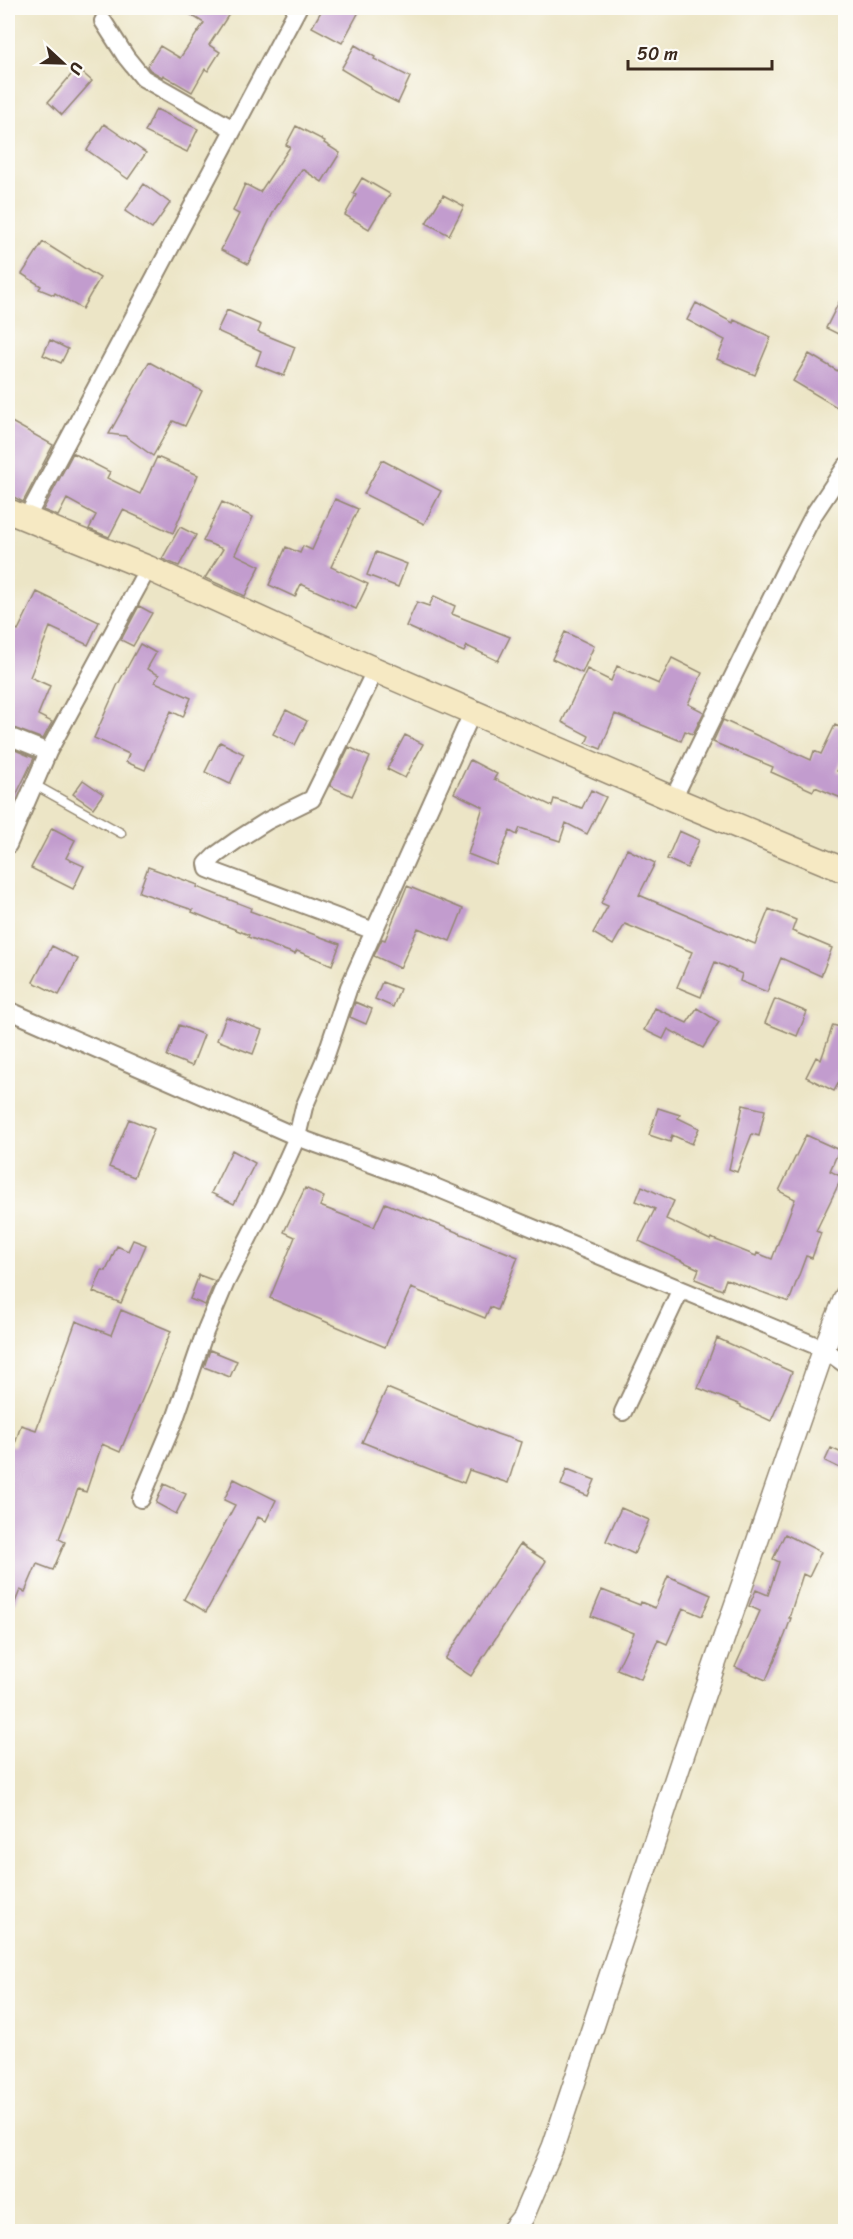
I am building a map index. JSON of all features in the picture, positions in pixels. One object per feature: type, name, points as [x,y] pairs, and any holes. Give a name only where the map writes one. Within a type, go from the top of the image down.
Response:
[{"type":"main road","points":[[17,515],[148,568],[673,799],[846,871]]},
{"type":"street","points":[[17,515],[233,129],[298,8]]},
{"type":"street","points":[[103,21],[126,57],[143,78],[233,129]]},
{"type":"street","points":[[673,799],[792,556],[826,494],[846,466]]},
{"type":"street","points":[[8,845],[48,752],[148,568]]},
{"type":"street","points":[[374,931],[208,869],[207,864],[216,855],[267,821],[312,799],[376,669]]},
{"type":"street","points":[[141,1498],[175,1419],[205,1332],[226,1282],[297,1137],[304,1107],[324,1061],[349,987],[473,711]]},
{"type":"street","points":[[8,736],[48,752]]},
{"type":"street","points":[[8,1010],[297,1137],[430,1185],[824,1349],[846,1365]]},
{"type":"street","points":[[623,1412],[680,1291]]},
{"type":"street","points":[[511,2232],[523,2217],[552,2147],[688,1742],[824,1349],[846,1295]]},
{"type":"lane","points":[[35,785],[122,833]]},
{"type":"building","points":[[180,8],[233,8],[209,45],[220,52],[208,71],[205,69],[192,92],[163,75],[162,77],[147,66],[160,46],[180,58],[204,23]]},
{"type":"building","points":[[323,8],[361,8],[342,43],[312,27]]},
{"type":"building","points":[[355,45],[375,57],[374,59],[410,77],[398,103],[370,89],[371,87],[341,69]]},
{"type":"building","points":[[77,68],[92,81],[62,115],[48,102]]},
{"type":"building","points":[[156,109],[198,129],[187,152],[145,132]]},
{"type":"building","points":[[104,124],[146,153],[128,179],[87,150]]},
{"type":"building","points":[[296,126],[325,141],[324,143],[340,153],[322,182],[302,169],[275,209],[248,264],[221,250],[239,214],[233,211],[245,184],[260,192],[290,147],[286,145]]},
{"type":"building","points":[[362,178],[390,194],[369,229],[345,215],[356,195],[353,193]]},
{"type":"building","points":[[144,184],[170,203],[152,229],[125,211]]},
{"type":"building","points":[[443,195],[464,206],[449,235],[426,223]]},
{"type":"building","points":[[43,242],[100,278],[82,309],[55,293],[54,295],[39,289],[41,286],[22,274]]},
{"type":"building","points":[[846,288],[846,338],[826,328]]},
{"type":"building","points":[[696,303],[733,323],[734,320],[771,337],[755,375],[717,359],[725,340],[687,320]]},
{"type":"building","points":[[227,310],[261,325],[258,332],[295,347],[284,376],[256,365],[261,351],[217,331]]},
{"type":"building","points":[[50,340],[68,349],[61,363],[43,355]]},
{"type":"building","points":[[809,354],[846,376],[846,400],[840,409],[793,381]]},
{"type":"building","points":[[149,362],[202,391],[185,426],[173,421],[153,456],[125,436],[109,434]]},
{"type":"building","points":[[8,420],[53,445],[23,502],[8,494]]},
{"type":"building","points":[[73,453],[110,472],[107,478],[140,494],[157,457],[198,475],[173,533],[123,510],[109,537],[89,529],[96,515],[67,499],[58,516],[43,510]]},
{"type":"building","points":[[382,460],[441,491],[424,524],[364,494]]},
{"type":"building","points":[[335,499],[358,509],[331,567],[368,584],[356,609],[301,584],[295,597],[269,585],[286,547],[300,553],[303,546],[312,550]]},
{"type":"building","points":[[222,502],[253,517],[235,554],[260,566],[245,596],[205,578],[223,549],[203,541]]},
{"type":"building","points":[[180,527],[196,535],[179,566],[162,559]]},
{"type":"building","points":[[376,552],[407,564],[398,587],[367,575]]},
{"type":"building","points":[[37,592],[99,622],[88,645],[50,627],[30,677],[50,686],[38,715],[52,722],[43,739],[8,726],[8,625],[18,630]]},
{"type":"building","points":[[434,596],[455,606],[452,614],[510,637],[498,661],[467,646],[464,652],[406,626],[417,602],[429,606]]},
{"type":"building","points":[[139,606],[152,613],[133,646],[121,640]]},
{"type":"building","points":[[565,632],[594,646],[582,673],[552,659]]},
{"type":"building","points":[[140,644],[156,653],[147,669],[159,675],[155,682],[191,698],[183,717],[171,711],[145,770],[126,762],[129,754],[94,738],[117,686]]},
{"type":"building","points":[[672,658],[702,673],[688,704],[704,712],[693,734],[685,731],[681,741],[615,714],[601,749],[586,743],[589,736],[562,722],[587,669],[611,681],[617,666],[659,684]]},
{"type":"building","points":[[286,710],[307,721],[295,745],[273,734]]},
{"type":"building","points":[[723,720],[811,760],[814,751],[821,754],[835,725],[846,730],[846,751],[837,771],[846,774],[846,800],[815,787],[813,791],[771,772],[773,767],[713,742]]},
{"type":"building","points":[[405,735],[423,744],[405,778],[387,769]]},
{"type":"building","points":[[220,742],[244,754],[230,784],[205,772]]},
{"type":"building","points":[[8,747],[34,758],[8,812]]},
{"type":"building","points":[[349,747],[370,757],[352,796],[330,786]]},
{"type":"building","points":[[470,760],[497,774],[494,779],[552,806],[554,799],[582,808],[591,790],[606,797],[587,834],[566,823],[560,841],[520,828],[517,835],[510,831],[496,865],[468,854],[483,807],[454,793]]},
{"type":"building","points":[[83,780],[103,794],[93,808],[73,794]]},
{"type":"building","points":[[52,828],[75,840],[66,858],[84,866],[73,889],[31,868]]},
{"type":"building","points":[[679,831],[699,840],[687,868],[667,859]]},
{"type":"building","points":[[627,849],[655,863],[639,895],[755,944],[769,909],[796,920],[792,931],[832,948],[821,976],[781,958],[767,992],[740,981],[742,974],[715,962],[701,997],[677,987],[692,952],[625,924],[613,945],[593,933],[608,906],[601,903]]},
{"type":"building","points":[[148,867],[198,885],[197,887],[251,908],[250,911],[340,944],[332,965],[297,951],[295,954],[248,937],[249,935],[192,912],[193,910],[139,892]]},
{"type":"building","points":[[407,886],[463,909],[450,941],[418,928],[400,968],[374,956],[382,939],[385,940]]},
{"type":"building","points":[[52,946],[78,959],[59,995],[33,982]]},
{"type":"building","points":[[382,982],[400,989],[393,1007],[375,999]]},
{"type":"building","points":[[775,999],[807,1012],[797,1036],[765,1023]]},
{"type":"building","points":[[355,1002],[372,1009],[366,1024],[350,1017]]},
{"type":"building","points":[[655,1008],[687,1023],[697,1008],[719,1022],[703,1048],[668,1029],[663,1039],[644,1030]]},
{"type":"building","points":[[226,1017],[262,1030],[253,1054],[217,1040]]},
{"type":"building","points":[[179,1025],[204,1035],[192,1066],[167,1056]]},
{"type":"building","points":[[833,1025],[846,1029],[846,1069],[834,1091],[806,1077],[816,1057],[821,1060]]},
{"type":"building","points":[[743,1105],[765,1110],[759,1136],[752,1134],[737,1172],[729,1169]]},
{"type":"building","points":[[658,1108],[680,1115],[678,1118],[699,1128],[692,1144],[672,1135],[670,1142],[649,1135]]},
{"type":"building","points":[[129,1119],[154,1129],[134,1177],[109,1167]]},
{"type":"building","points":[[806,1135],[839,1150],[830,1171],[842,1177],[816,1231],[821,1233],[812,1258],[806,1256],[789,1302],[726,1279],[722,1290],[695,1279],[699,1269],[639,1241],[655,1209],[636,1201],[642,1186],[674,1201],[666,1219],[710,1240],[711,1238],[756,1256],[757,1253],[772,1259],[795,1199],[779,1191]]},
{"type":"building","points":[[232,1150],[255,1163],[234,1204],[211,1193]]},
{"type":"building","points":[[305,1188],[324,1197],[320,1206],[374,1227],[385,1203],[518,1257],[497,1310],[490,1307],[485,1318],[411,1288],[385,1347],[270,1298],[295,1237],[284,1232]]},
{"type":"building","points":[[133,1240],[146,1245],[121,1303],[93,1292],[102,1270],[106,1271],[117,1246],[128,1251]]},
{"type":"building","points":[[199,1275],[215,1281],[205,1305],[190,1299]]},
{"type":"building","points":[[121,1310],[171,1331],[120,1452],[102,1444],[86,1492],[78,1489],[59,1539],[65,1542],[53,1570],[37,1564],[25,1592],[20,1590],[8,1620],[8,1444],[14,1447],[21,1425],[36,1430],[76,1321],[111,1335]]},
{"type":"building","points":[[717,1338],[792,1372],[771,1421],[741,1405],[698,1388]]},
{"type":"building","points":[[210,1350],[237,1361],[230,1377],[204,1367]]},
{"type":"building","points":[[387,1388],[521,1442],[508,1483],[469,1470],[464,1483],[362,1442]]},
{"type":"building","points":[[831,1448],[846,1455],[846,1471],[825,1461]]},
{"type":"building","points":[[567,1469],[595,1480],[588,1496],[561,1485]]},
{"type":"building","points":[[234,1479],[276,1500],[266,1521],[258,1517],[206,1612],[184,1599],[235,1505],[224,1500]]},
{"type":"building","points":[[164,1484],[186,1494],[176,1514],[156,1503]]},
{"type":"building","points":[[621,1508],[649,1520],[634,1554],[606,1541]]},
{"type":"building","points":[[785,1534],[821,1552],[809,1577],[803,1574],[789,1618],[791,1618],[766,1680],[735,1667],[760,1611],[749,1606],[756,1590],[768,1595],[779,1562],[773,1559]]},
{"type":"building","points":[[520,1544],[546,1561],[471,1676],[445,1659]]},
{"type":"building","points":[[668,1576],[711,1595],[702,1616],[683,1608],[667,1644],[658,1640],[641,1679],[617,1669],[634,1633],[591,1616],[602,1590],[640,1605],[641,1602],[655,1608]]}]
